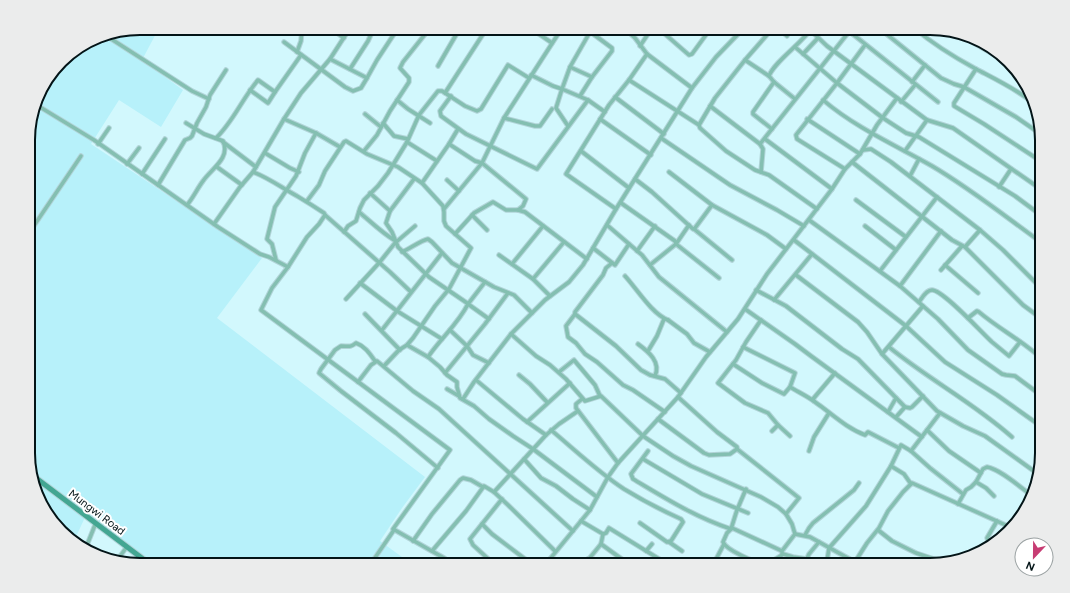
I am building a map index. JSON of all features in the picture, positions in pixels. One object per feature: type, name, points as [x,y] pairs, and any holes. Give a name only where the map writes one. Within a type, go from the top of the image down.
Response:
[{"type":"main road","name":"Mungwi Road","points":[[39,481],[139,558]]},
{"type":"main road","name":"Mungwi Road","points":[[40,485],[139,558]]},
{"type":"street","points":[[297,52],[301,35]]},
{"type":"street","points":[[340,35],[344,38]]},
{"type":"street","points":[[214,224],[253,172],[301,93],[321,70],[346,35]]},
{"type":"street","points":[[350,69],[371,35]]},
{"type":"street","points":[[284,42],[350,90],[357,90],[367,78],[393,35]]},
{"type":"street","points":[[364,152],[409,82],[408,78],[400,68],[410,52],[424,35]]},
{"type":"street","points":[[438,66],[456,35]]},
{"type":"street","points":[[445,93],[482,35]]},
{"type":"street","points":[[540,35],[552,43]]},
{"type":"street","points":[[444,209],[482,163],[504,118],[557,35]]},
{"type":"street","points":[[568,126],[556,108],[570,66],[588,35]]},
{"type":"street","points":[[580,96],[592,77],[612,51],[612,48],[594,35]]},
{"type":"street","points":[[632,35],[647,54],[692,88]]},
{"type":"street","points":[[640,46],[647,35]]},
{"type":"street","points":[[666,35],[689,55],[692,54],[705,35]]},
{"type":"street","points":[[461,398],[512,334],[550,296],[569,282],[587,259],[629,188],[692,88],[716,57],[737,35]]},
{"type":"street","points":[[699,125],[728,80],[767,35]]},
{"type":"street","points":[[769,76],[776,66],[805,35]]},
{"type":"street","points":[[815,35],[901,102],[927,120],[953,128],[1035,185]]},
{"type":"street","points":[[760,144],[846,35]]},
{"type":"street","points":[[855,35],[865,45],[938,102]]},
{"type":"street","points":[[888,35],[948,82],[964,86],[1034,130]]},
{"type":"street","points":[[924,35],[976,69],[1012,88],[1026,97]]},
{"type":"street","points":[[803,54],[818,38]]},
{"type":"street","points":[[112,39],[192,91],[208,99]]},
{"type":"street","points":[[845,169],[797,139],[796,135],[865,45]]},
{"type":"street","points":[[795,47],[837,83],[883,118],[906,133],[915,135],[1014,196],[1035,211]]},
{"type":"street","points":[[616,210],[567,176],[567,173],[615,97],[647,54]]},
{"type":"street","points":[[250,90],[268,104],[301,55]]},
{"type":"street","points":[[330,58],[367,78]]},
{"type":"street","points":[[745,60],[769,76],[795,99]]},
{"type":"street","points":[[344,232],[348,226],[356,221],[358,212],[364,200],[381,182],[394,164],[418,116],[438,91],[442,91],[477,112],[481,109],[508,65],[530,77],[580,96],[605,112]]},
{"type":"street","points":[[901,102],[925,65]]},
{"type":"street","points":[[570,66],[592,77]]},
{"type":"street","points":[[976,69],[964,86],[954,103],[954,106],[1035,157]]},
{"type":"street","points":[[158,185],[185,140],[192,136],[208,99],[226,70]]},
{"type":"street","points":[[216,138],[230,121],[250,90],[259,80],[275,92]]},
{"type":"street","points":[[629,80],[678,110],[699,125],[700,128],[726,151],[755,170],[769,175],[817,209]]},
{"type":"street","points":[[772,129],[753,114],[753,112],[774,82]]},
{"type":"street","points":[[451,96],[440,114],[458,129],[490,147],[506,153],[537,169],[588,100]]},
{"type":"street","points":[[615,97],[664,134]]},
{"type":"street","points":[[550,558],[590,510],[608,477],[618,463],[680,395],[710,352],[745,309],[756,290],[832,189],[845,169],[863,150],[872,133],[897,98]]},
{"type":"street","points":[[397,100],[430,123]]},
{"type":"street","points":[[823,100],[843,115],[872,133],[954,180],[1035,239]]},
{"type":"street","points":[[710,106],[760,144],[763,149],[761,172]]},
{"type":"street","points":[[41,108],[98,144],[187,206],[260,254],[276,260],[288,267]]},
{"type":"street","points":[[504,118],[540,126],[552,109]]},
{"type":"street","points":[[364,114],[382,125],[394,136],[407,140],[437,161]]},
{"type":"street","points":[[284,119],[316,133],[340,147]]},
{"type":"street","points":[[807,119],[860,154]]},
{"type":"street","points":[[600,120],[650,155]]},
{"type":"street","points":[[904,152],[927,120]]},
{"type":"street","points":[[186,123],[223,142],[256,167]]},
{"type":"street","points":[[98,144],[109,128]]},
{"type":"street","points":[[422,183],[458,129]]},
{"type":"street","points":[[276,260],[272,244],[267,238],[275,207],[299,172],[305,153],[316,133]]},
{"type":"street","points":[[661,138],[730,185],[804,226]]},
{"type":"street","points":[[142,174],[165,139]]},
{"type":"street","points":[[765,139],[832,189]]},
{"type":"street","points":[[307,201],[319,185],[325,171],[345,140],[364,152],[394,164],[422,183],[439,201],[444,209],[445,223],[454,234],[471,248],[449,289],[407,345],[384,366]]},
{"type":"street","points":[[187,206],[208,173],[217,167],[224,155],[225,151],[223,142]]},
{"type":"street","points":[[449,144],[474,161],[482,163],[526,198],[523,206],[518,210]]},
{"type":"street","points":[[127,164],[139,148]]},
{"type":"street","points":[[863,150],[874,151],[910,176],[980,230],[1003,250],[1035,282]]},
{"type":"street","points":[[581,151],[629,188]]},
{"type":"street","points":[[265,152],[299,172]]},
{"type":"street","points":[[35,224],[81,156]]},
{"type":"street","points":[[910,176],[919,159]]},
{"type":"street","points":[[852,162],[963,247],[1023,305],[1035,314]]},
{"type":"street","points":[[217,167],[242,185]]},
{"type":"street","points":[[999,187],[1011,169]]},
{"type":"street","points":[[253,172],[263,175],[324,213],[324,215],[411,292]]},
{"type":"street","points":[[669,172],[712,205],[767,235],[786,249]]},
{"type":"street","points":[[394,242],[392,232],[386,223],[390,211],[414,179]]},
{"type":"street","points":[[635,179],[732,260]]},
{"type":"street","points":[[447,180],[459,191]]},
{"type":"street","points":[[370,193],[390,211]]},
{"type":"street","points":[[880,271],[937,197]]},
{"type":"street","points":[[856,200],[906,237]]},
{"type":"street","points":[[454,234],[472,215],[491,202],[506,210],[518,210],[529,215],[587,259]]},
{"type":"street","points":[[621,203],[675,241],[676,244],[719,278]]},
{"type":"street","points":[[694,229],[712,205]]},
{"type":"street","points":[[358,212],[394,242],[402,252],[429,277],[449,289],[489,319]]},
{"type":"street","points":[[324,215],[272,288],[261,310],[450,450],[449,454],[394,528],[375,558]]},
{"type":"street","points":[[472,215],[487,230]]},
{"type":"street","points":[[809,220],[900,286],[938,319],[961,344],[973,354],[1006,375],[1015,376],[1035,391]]},
{"type":"street","points":[[607,225],[646,259],[659,277],[727,332]]},
{"type":"street","points":[[650,265],[676,244],[689,225]]},
{"type":"street","points":[[346,299],[379,263],[394,242],[415,226]]},
{"type":"street","points":[[512,264],[543,226]]},
{"type":"street","points":[[637,251],[655,226]]},
{"type":"street","points":[[865,226],[896,250]]},
{"type":"street","points":[[941,270],[980,230]]},
{"type":"street","points":[[900,286],[941,231]]},
{"type":"street","points":[[402,252],[425,239],[432,242],[452,263],[485,282],[514,295],[532,313]]},
{"type":"street","points":[[794,240],[906,326],[945,362],[997,395],[1035,422]]},
{"type":"street","points":[[533,279],[564,242]]},
{"type":"street","points":[[593,248],[615,265],[629,244]]},
{"type":"street","points":[[382,330],[411,292],[414,291],[442,253]]},
{"type":"street","points":[[774,300],[812,254]]},
{"type":"street","points":[[499,255],[533,279],[550,296]]},
{"type":"street","points":[[612,263],[606,268],[575,312],[576,314],[566,326],[568,337],[576,342],[585,354],[603,367],[623,385],[633,390],[665,412]]},
{"type":"street","points":[[945,265],[978,293]]},
{"type":"street","points":[[796,275],[858,322],[882,354],[940,413],[962,426],[985,436],[1033,470]]},
{"type":"street","points":[[625,276],[650,306],[666,320],[687,334],[694,343],[710,352]]},
{"type":"street","points":[[428,357],[442,338],[460,319],[468,304],[485,282]]},
{"type":"street","points":[[360,283],[397,311],[442,338]]},
{"type":"street","points":[[756,290],[786,306],[842,349],[862,362],[905,407],[912,407],[923,396]]},
{"type":"street","points":[[919,302],[930,290],[936,291],[949,300],[992,342],[1009,356],[1020,342]]},
{"type":"street","points":[[445,373],[508,293]]},
{"type":"street","points":[[882,354],[923,306]]},
{"type":"street","points":[[745,309],[836,373],[922,437]]},
{"type":"street","points":[[968,318],[974,312],[979,312],[1000,329],[1035,353]]},
{"type":"street","points":[[365,314],[400,350]]},
{"type":"street","points":[[576,314],[616,346],[641,370],[665,379],[737,449],[799,498],[786,514]]},
{"type":"street","points":[[648,351],[666,320]]},
{"type":"street","points":[[761,320],[733,364],[719,381],[719,385],[752,407],[768,413],[790,436]]},
{"type":"street","points":[[450,330],[474,355],[489,363]]},
{"type":"street","points":[[512,334],[536,356],[559,372],[586,402],[600,396]]},
{"type":"street","points":[[375,362],[368,351],[360,344],[356,343],[351,347],[341,346],[335,350],[319,373],[390,428],[438,468]]},
{"type":"street","points":[[638,344],[648,351],[657,366],[655,376]]},
{"type":"street","points":[[407,345],[428,357],[447,375],[457,382],[457,387],[461,398]]},
{"type":"street","points":[[733,364],[762,383],[784,394],[790,387],[795,373],[743,347]]},
{"type":"street","points":[[889,347],[905,360],[995,421],[1012,437]]},
{"type":"street","points":[[375,362],[377,360],[412,392],[439,409],[573,531]]},
{"type":"street","points":[[559,372],[574,360],[595,385],[600,396],[603,397],[643,436],[687,464],[746,489],[773,504],[786,514],[792,524],[795,534]]},
{"type":"street","points":[[358,382],[375,362]]},
{"type":"street","points":[[814,401],[813,400],[836,373]]},
{"type":"street","points":[[519,375],[547,402]]},
{"type":"street","points":[[476,380],[527,422],[546,435]]},
{"type":"street","points":[[527,422],[547,402],[570,383]]},
{"type":"street","points":[[790,387],[814,401],[859,433],[865,435],[868,432],[899,448]]},
{"type":"street","points":[[447,390],[480,411],[489,419],[533,449],[597,498]]},
{"type":"street","points":[[888,412],[896,398]]},
{"type":"street","points":[[582,399],[576,405],[578,411],[618,463]]},
{"type":"street","points":[[896,417],[905,407]]},
{"type":"street","points":[[494,492],[551,430],[578,411]]},
{"type":"street","points":[[809,451],[814,437],[829,413]]},
{"type":"street","points":[[911,451],[940,413]]},
{"type":"street","points":[[658,419],[704,453],[709,455],[730,454],[737,449]]},
{"type":"street","points":[[772,431],[778,424]]},
{"type":"street","points":[[551,430],[608,477],[638,497],[683,521],[669,542]]},
{"type":"street","points":[[927,430],[949,451],[981,473]]},
{"type":"street","points":[[827,558],[829,548],[866,506],[891,466],[899,448],[902,445],[964,494]]},
{"type":"street","points":[[648,451],[631,474],[633,479],[676,505],[709,522],[737,530],[782,553],[800,558]]},
{"type":"street","points":[[524,459],[541,478],[556,486],[590,510]]},
{"type":"street","points":[[643,459],[702,494],[737,510],[748,513]]},
{"type":"street","points":[[891,466],[904,474],[911,484]]},
{"type":"street","points":[[958,504],[966,490],[971,488],[976,482],[985,467],[989,467],[1004,475],[1027,492]]},
{"type":"street","points":[[413,541],[432,514],[463,478],[471,480],[483,487],[486,486],[494,492],[555,551]]},
{"type":"street","points":[[976,482],[986,488],[994,496]]},
{"type":"street","points":[[805,535],[813,523],[854,490],[860,483]]},
{"type":"street","points":[[911,484],[914,483],[1005,526]]},
{"type":"street","points":[[857,558],[878,530],[888,511],[911,484]]},
{"type":"street","points":[[432,551],[466,511],[483,487]]},
{"type":"street","points":[[717,558],[724,544],[725,536],[730,529],[746,489]]},
{"type":"street","points":[[487,558],[470,541],[502,499]]},
{"type":"street","points":[[582,521],[603,534]]},
{"type":"street","points":[[989,540],[987,538],[997,521]]},
{"type":"street","points":[[640,523],[682,551]]},
{"type":"street","points":[[482,524],[492,534],[524,558]]},
{"type":"street","points":[[87,544],[95,526]]},
{"type":"street","points":[[589,558],[600,544],[603,534],[606,533],[609,528],[658,558]]},
{"type":"street","points":[[394,530],[442,558]]},
{"type":"street","points":[[878,530],[898,544],[916,553],[931,558]]},
{"type":"street","points":[[795,534],[805,535],[846,558]]},
{"type":"street","points":[[776,558],[782,553],[795,534]]},
{"type":"street","points":[[807,558],[818,542]]},
{"type":"street","points":[[600,544],[620,558]]},
{"type":"street","points":[[646,551],[652,544]]},
{"type":"street","points":[[724,544],[734,551],[750,558]]},
{"type":"street","points":[[120,556],[126,548]]},
{"type":"shaded area","points":[[133,35],[155,35],[142,60],[183,90],[161,127],[119,100],[91,144],[262,258],[217,318],[425,477],[380,541],[403,558],[142,558],[87,513],[76,536],[66,527],[49,506],[43,493],[36,467],[35,133],[37,119],[49,87],[71,61],[87,49],[106,41]]}]
